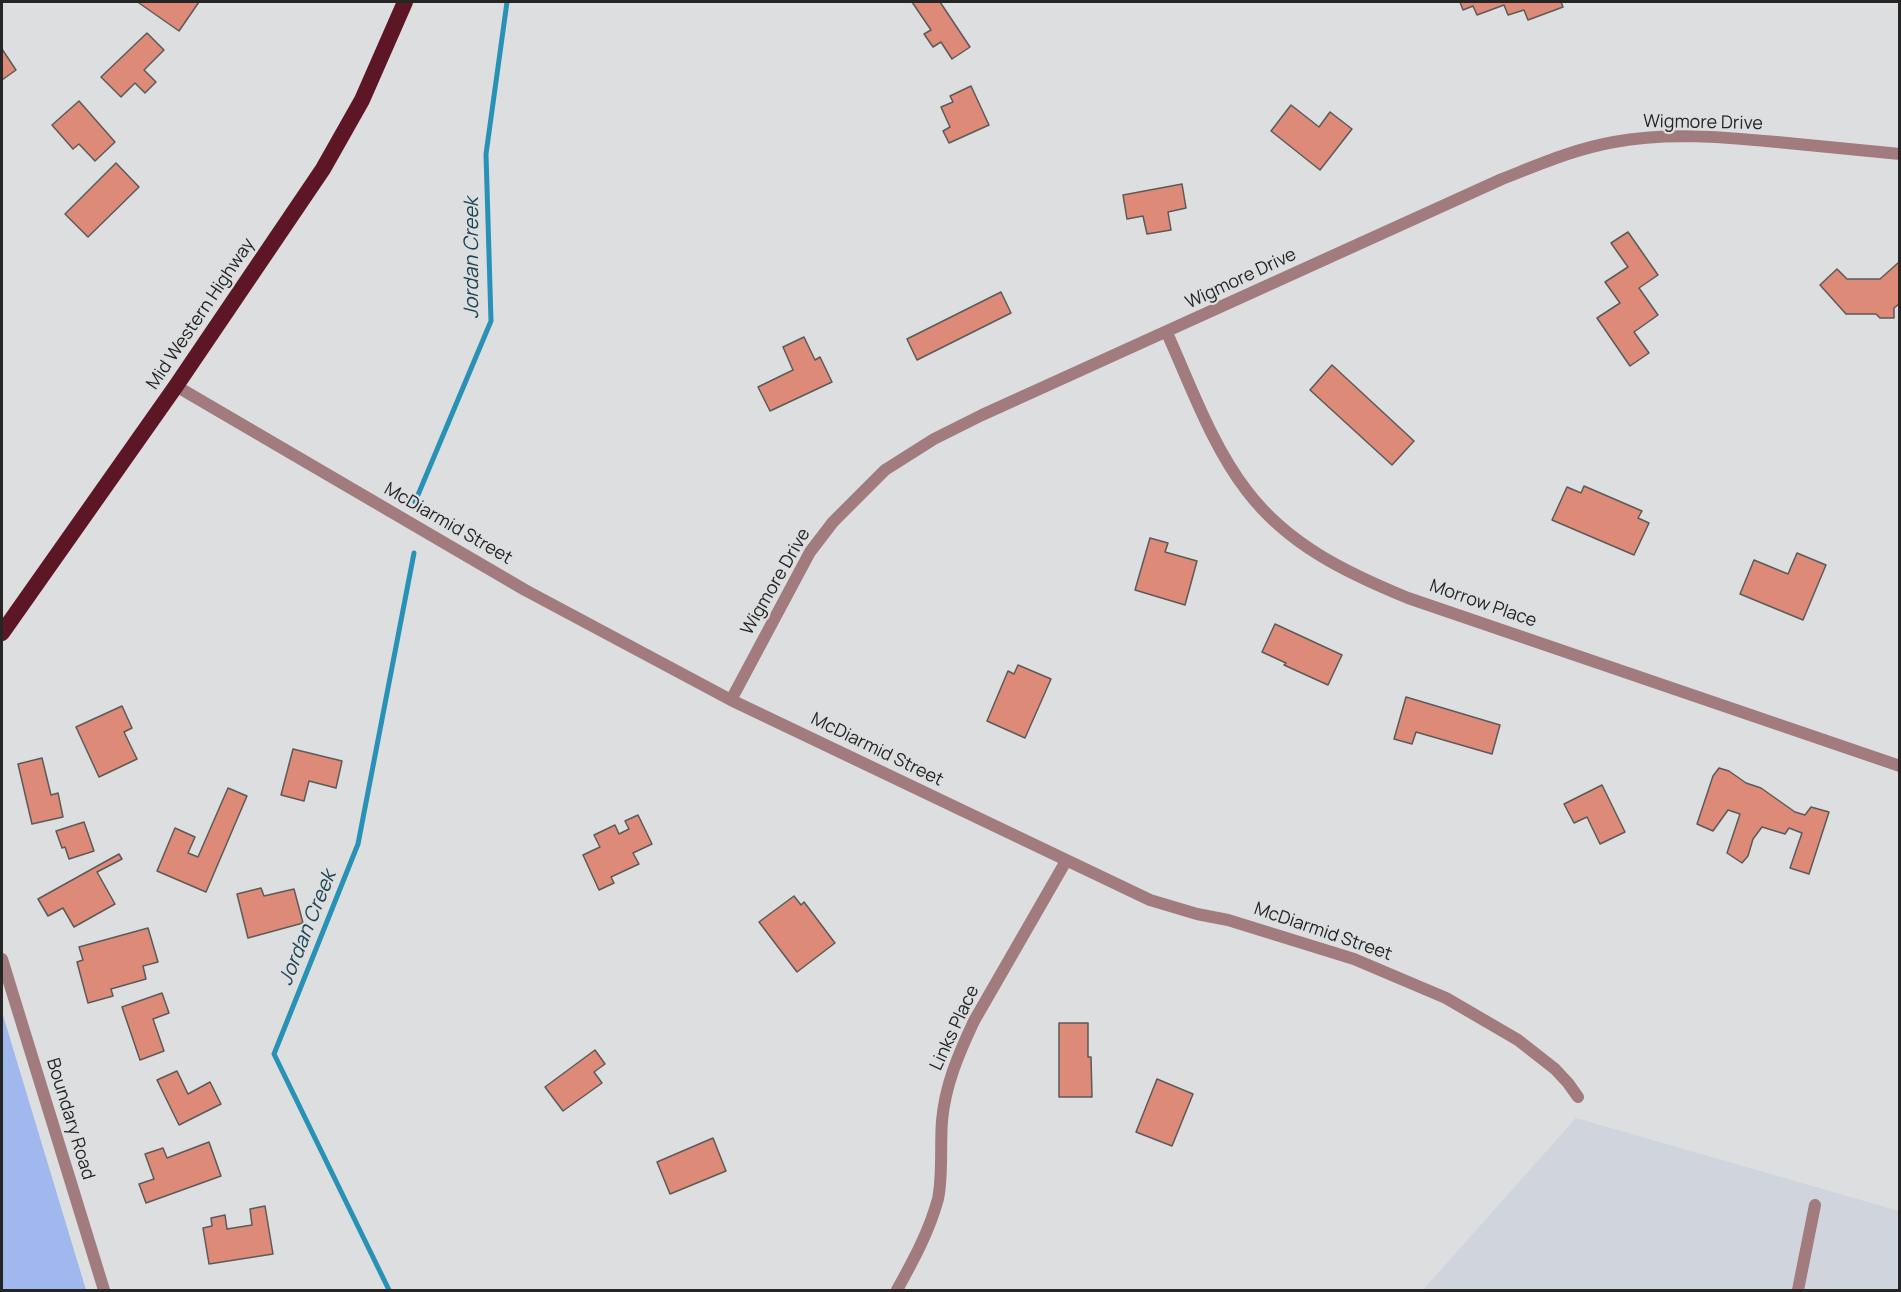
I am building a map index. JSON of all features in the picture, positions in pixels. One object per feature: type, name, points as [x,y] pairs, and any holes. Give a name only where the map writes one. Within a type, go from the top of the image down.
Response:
[{"type":"highway","name":"Mid Western Highway","points":[[2,633],[176,386],[323,169],[362,100],[405,2]]},
{"type":"street","name":"Wigmore Drive","points":[[731,700],[810,552],[833,522],[885,470],[934,439],[982,415],[1502,179],[1558,156],[1586,148],[1645,138],[1700,137],[1899,154]]},
{"type":"street","name":"Morrow Place","points":[[1167,333],[1213,434],[1247,491],[1291,536],[1331,564],[1360,579],[1408,598],[1899,766]]},
{"type":"street","name":"McDiarmid Street","points":[[176,386],[525,590],[731,700],[1150,900],[1197,914],[1228,920],[1354,959],[1446,998],[1525,1045],[1555,1070],[1578,1097]]},
{"type":"street","name":"Links Place","points":[[897,1290],[923,1244],[938,1197],[943,1111],[961,1048],[1066,861]]},
{"type":"street","name":"Boundary Road","points":[[2,959],[104,1290]]},
{"type":"street","points":[[1798,1290],[1815,1205]]},
{"type":"shaded area","points":[[2,1012],[86,1290],[2,1290]]},
{"type":"shaded area","points":[[1576,1118],[1899,1211],[1899,1290],[1423,1290]]},
{"type":"building","points":[[140,2],[199,2],[179,31]]},
{"type":"building","points":[[912,2],[940,2],[970,47],[952,59],[941,42],[933,47],[924,34],[931,30]]},
{"type":"building","points":[[1460,2],[1561,2],[1563,7],[1528,20],[1524,10],[1508,15],[1504,5],[1477,15],[1473,6],[1463,10]]},
{"type":"building","points":[[147,33],[164,50],[144,70],[156,82],[145,93],[135,83],[121,97],[101,77]]},
{"type":"building","points":[[2,49],[16,70],[2,80]]},
{"type":"building","points":[[971,86],[989,125],[949,143],[943,131],[950,127],[941,107],[953,102],[950,96]]},
{"type":"building","points":[[79,101],[115,142],[95,161],[79,144],[73,149],[52,125]]},
{"type":"building","points":[[1291,105],[1319,127],[1330,112],[1352,129],[1320,170],[1271,131]]},
{"type":"building","points":[[116,163],[139,187],[88,237],[65,214]]},
{"type":"building","points":[[1182,184],[1186,208],[1168,212],[1171,230],[1147,234],[1143,216],[1127,219],[1123,195]]},
{"type":"building","points":[[1628,232],[1658,275],[1639,288],[1658,315],[1634,332],[1649,353],[1630,366],[1597,318],[1620,303],[1605,282],[1628,267],[1611,243]]},
{"type":"building","points":[[1900,263],[1900,291],[1899,304],[1894,308],[1894,318],[1880,318],[1876,314],[1846,314],[1820,285],[1837,269],[1847,279],[1880,279]]},
{"type":"building","points":[[1001,292],[1011,313],[917,360],[907,339]]},
{"type":"building","points":[[804,337],[815,360],[820,357],[832,382],[770,411],[758,387],[793,370],[783,347]]},
{"type":"building","points":[[1332,365],[1414,441],[1392,465],[1310,390]]},
{"type":"building","points":[[1584,486],[1642,511],[1638,518],[1649,523],[1634,555],[1552,520],[1567,487],[1581,493]]},
{"type":"building","points":[[1150,538],[1168,543],[1165,552],[1197,561],[1185,605],[1135,590]]},
{"type":"building","points":[[1797,553],[1826,565],[1803,620],[1740,594],[1754,560],[1788,574]]},
{"type":"building","points":[[1275,624],[1342,655],[1328,685],[1262,652]]},
{"type":"building","points":[[1018,665],[1051,679],[1025,738],[987,721],[1008,671],[1014,674]]},
{"type":"building","points":[[1406,697],[1500,725],[1492,754],[1416,732],[1412,744],[1394,739]]},
{"type":"building","points":[[122,706],[132,728],[124,732],[137,759],[99,777],[76,727]]},
{"type":"building","points":[[293,749],[342,761],[336,788],[309,781],[304,801],[281,795]]},
{"type":"building","points":[[42,758],[51,795],[58,793],[63,817],[32,824],[18,764]]},
{"type":"building","points":[[1719,768],[1729,771],[1746,783],[1761,788],[1795,812],[1805,815],[1811,807],[1829,812],[1809,874],[1790,868],[1802,833],[1789,828],[1785,834],[1762,827],[1753,839],[1748,856],[1742,863],[1727,853],[1740,814],[1728,810],[1713,831],[1697,824],[1713,776]]},
{"type":"building","points":[[1602,785],[1625,832],[1600,844],[1587,817],[1574,823],[1564,804]]},
{"type":"building","points":[[228,788],[247,796],[206,892],[157,871],[175,828],[195,837],[188,853],[198,857]]},
{"type":"building","points":[[638,815],[652,844],[633,853],[639,864],[611,877],[614,883],[599,890],[583,855],[600,847],[594,835],[615,825],[619,834],[629,829],[625,821]]},
{"type":"building","points":[[84,822],[94,851],[69,859],[56,831]]},
{"type":"building","points":[[119,854],[122,859],[97,872],[115,904],[74,927],[63,908],[48,916],[38,899]]},
{"type":"building","points":[[261,888],[264,896],[294,889],[303,923],[248,938],[237,894]]},
{"type":"building","points":[[794,896],[801,905],[804,902],[835,943],[797,972],[759,922]]},
{"type":"building","points":[[148,928],[158,962],[143,966],[146,979],[111,989],[113,996],[88,1003],[77,962],[83,960],[79,947]]},
{"type":"building","points":[[162,993],[169,1013],[153,1019],[164,1051],[140,1060],[122,1007]]},
{"type":"building","points":[[1059,1023],[1088,1023],[1088,1057],[1091,1057],[1092,1097],[1059,1097]]},
{"type":"building","points":[[595,1050],[605,1064],[594,1072],[602,1083],[563,1111],[545,1087]]},
{"type":"building","points":[[177,1071],[188,1094],[210,1082],[221,1104],[179,1125],[157,1080]]},
{"type":"building","points":[[1157,1079],[1193,1094],[1172,1146],[1136,1132]]},
{"type":"building","points":[[713,1138],[726,1171],[670,1194],[657,1162]]},
{"type":"building","points":[[209,1142],[221,1176],[146,1203],[139,1184],[154,1179],[145,1154],[163,1148],[167,1158]]},
{"type":"building","points":[[265,1206],[273,1254],[209,1264],[203,1228],[212,1226],[211,1218],[225,1215],[227,1229],[252,1225],[250,1209]]},
{"type":"waterway","name":"Jordan Creek","points":[[415,502],[491,321],[486,154],[507,2]]},
{"type":"waterway","name":"Jordan Creek","points":[[389,1290],[274,1054],[358,844],[414,553]]}]
